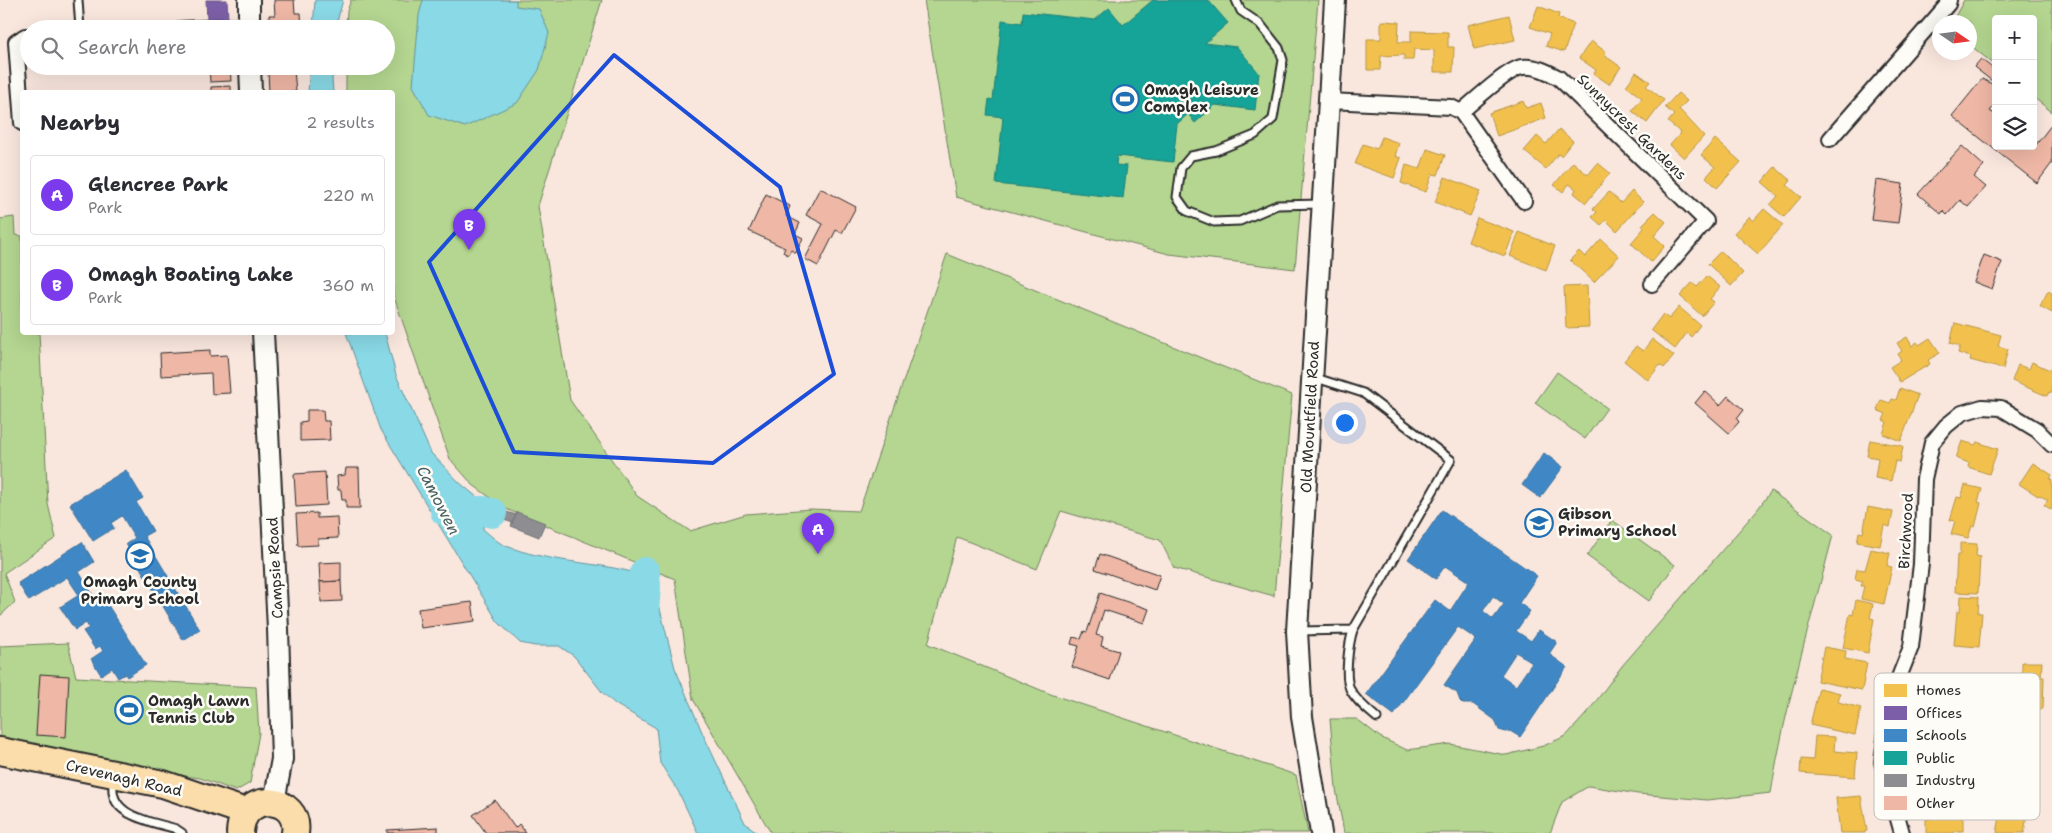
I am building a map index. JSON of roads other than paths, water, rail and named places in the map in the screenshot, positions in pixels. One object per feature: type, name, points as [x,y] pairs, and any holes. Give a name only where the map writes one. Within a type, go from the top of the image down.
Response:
[{"type":"highway","name":"Crevenagh Road","points":[[0,751],[163,784],[243,823]]},
{"type":"highway","points":[[243,823],[253,806],[264,801],[274,802],[284,806],[291,814],[295,822],[295,833]]},
{"type":"street","points":[[249,0],[249,20]]},
{"type":"street","name":"Old Mountfield Road","points":[[1321,833],[1302,717],[1297,631],[1335,0]]},
{"type":"street","points":[[1830,139],[1948,4],[1949,0]]},
{"type":"street","points":[[20,39],[16,42],[20,96]]},
{"type":"street","name":"Sunnycrest Gardens","points":[[1461,112],[1508,74],[1520,67],[1545,70],[1559,78],[1706,221],[1652,284]]},
{"type":"street","points":[[250,75],[251,90]]},
{"type":"street","points":[[1329,102],[1451,107],[1461,112],[1524,202]]},
{"type":"street","name":"Campsie Road","points":[[263,335],[278,629],[282,759],[274,802]]},
{"type":"street","name":"Birchwood","points":[[1901,673],[1912,647],[1921,564],[1924,478],[1932,444],[1946,426],[1962,413],[1982,407],[2001,408],[2037,430],[2052,445]]},
{"type":"street","name":"Birchwood","points":[[1898,820],[1902,833]]},
{"type":"lane","points":[[78,0],[79,20]]},
{"type":"lane","points":[[1236,0],[1241,11],[1260,24],[1279,48],[1282,60],[1273,119],[1255,135],[1216,151],[1191,156],[1181,168],[1177,197],[1187,211],[1214,222],[1240,221],[1277,205],[1322,204]]},
{"type":"lane","points":[[1312,377],[1362,393],[1451,460],[1353,630],[1347,652],[1349,688],[1377,718]]},
{"type":"lane","points":[[1297,631],[1353,630]]},
{"type":"lane","points":[[116,775],[112,787],[114,802],[125,813],[176,829],[182,833]]},
{"type":"water","points":[[315,0],[343,0],[337,20],[314,20]]},
{"type":"water","points":[[423,0],[516,0],[516,6],[539,9],[549,33],[539,70],[517,103],[465,127],[429,115],[413,86],[419,15]]},
{"type":"water","points":[[309,75],[333,75],[333,90],[308,90]]},
{"type":"water","name":"Camowen","points":[[347,335],[386,335],[396,375],[431,453],[460,483],[484,503],[483,529],[493,538],[504,545],[520,551],[639,574],[660,609],[675,668],[702,732],[745,823],[758,833],[698,833],[678,791],[660,763],[656,728],[615,704],[602,692],[574,656],[559,646],[535,646],[520,643],[498,622],[381,430]]},
{"type":"waterway","name":"Camowen","points":[[445,511],[484,511],[492,513]]},
{"type":"waterway","points":[[643,625],[646,586],[645,572]]},
{"type":"place","name":"Omagh Leisure Complex","points":[[1125,99]]},
{"type":"place","name":"Omagh Boating Lake","points":[[469,250]]},
{"type":"place","name":"Gibson Primary School","points":[[1539,523]]},
{"type":"place","name":"Glencree Park","points":[[818,554]]},
{"type":"place","name":"Omagh County Primary School","points":[[140,556]]},
{"type":"place","name":"Omagh Lawn Tennis Club","points":[[129,710]]}]
